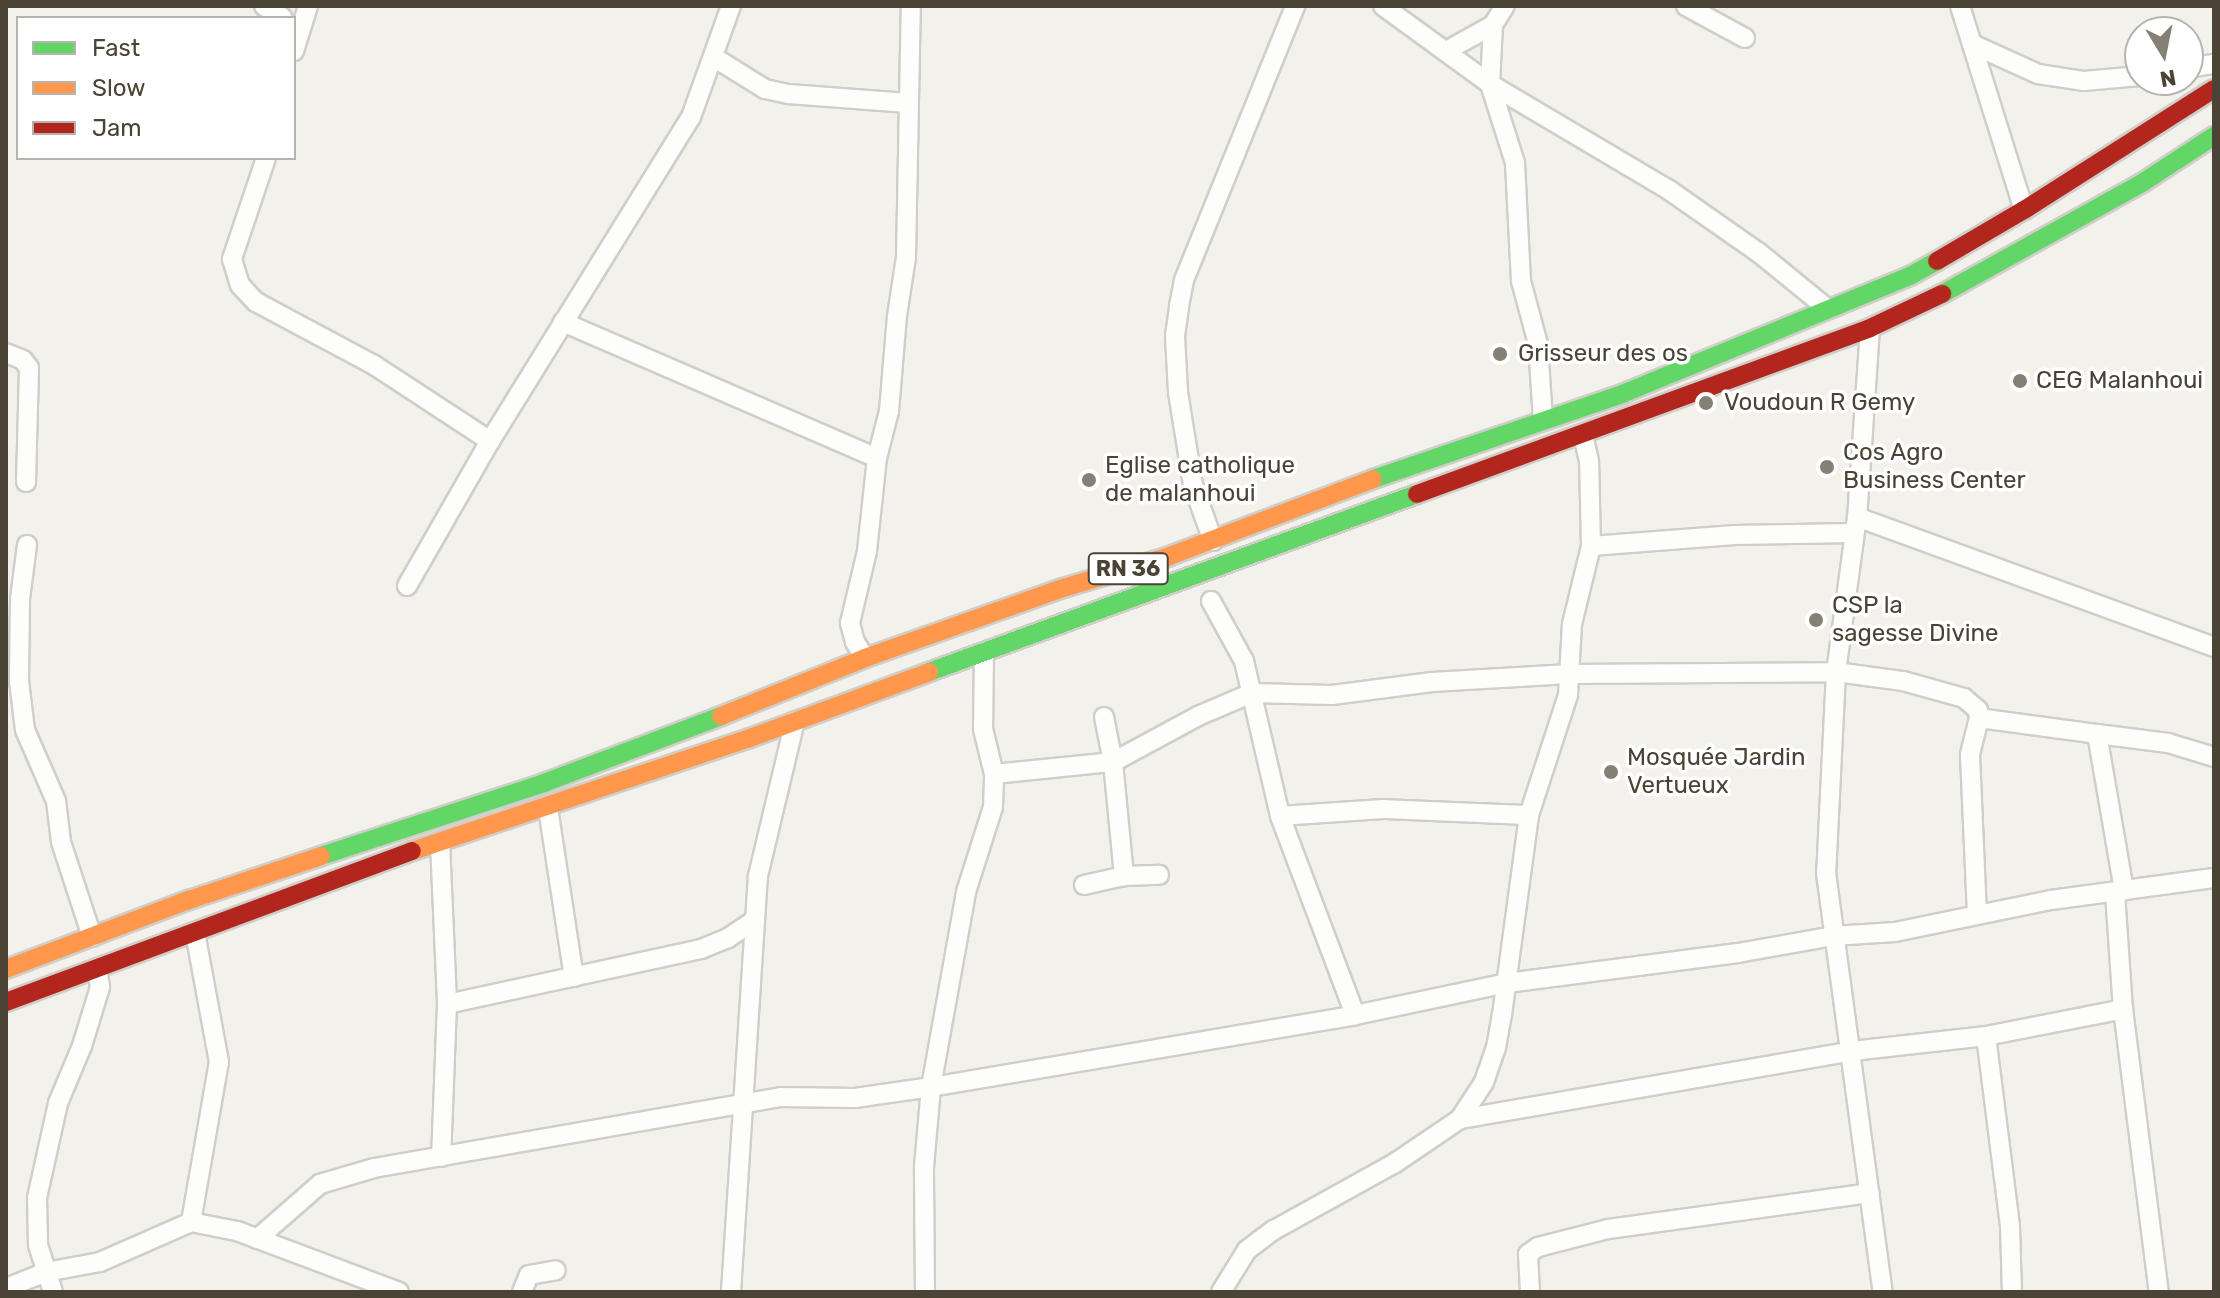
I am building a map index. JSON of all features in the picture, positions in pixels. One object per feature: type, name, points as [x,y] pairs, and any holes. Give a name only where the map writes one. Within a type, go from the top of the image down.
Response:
[{"type":"main road","name":"RN 36","points":[[6,969],[263,875],[544,783],[865,658],[1063,588],[1213,541],[1379,476],[1622,394],[1910,276],[2024,210],[2214,89]]},
{"type":"main road","name":"RN 36","points":[[6,1002],[342,875],[548,808],[795,721],[1583,436],[1870,328],[1936,297],[2030,246],[2142,183],[2214,136]]},
{"type":"street","points":[[407,586],[490,441],[670,155],[691,117],[715,58],[731,6]]},
{"type":"street","points":[[865,658],[855,642],[850,623],[867,551],[877,458],[889,411],[897,316],[906,257],[911,6]]},
{"type":"street","points":[[1213,541],[1193,485],[1178,392],[1175,336],[1179,306],[1184,280],[1295,6]]},
{"type":"street","points":[[1383,6],[1490,84],[1669,190],[1758,252],[1828,309]]},
{"type":"street","points":[[1446,51],[1493,25],[1505,6]]},
{"type":"street","points":[[1686,6],[1745,38]]},
{"type":"street","points":[[1960,6],[2024,210]]},
{"type":"street","points":[[1493,25],[1490,84],[1515,163],[1521,281],[1538,344],[1543,421]]},
{"type":"street","points":[[1972,44],[2038,74],[2084,81],[2124,77]]},
{"type":"street","points":[[715,58],[765,89],[789,94],[908,103]]},
{"type":"street","points":[[265,160],[232,259],[240,285],[256,302],[374,365],[490,441]]},
{"type":"street","points":[[563,322],[877,458]]},
{"type":"street","points":[[1870,328],[1855,525],[1836,672],[1826,873],[1883,1292]]},
{"type":"street","points":[[6,353],[23,360],[29,368],[26,482]]},
{"type":"street","points":[[1221,1292],[1247,1250],[1274,1230],[1395,1163],[1460,1119],[1484,1082],[1496,1048],[1507,983],[1510,941],[1529,815],[1565,706],[1572,624],[1591,546],[1589,461],[1583,436]]},
{"type":"street","points":[[1591,546],[1855,525],[2214,647]]},
{"type":"street","points":[[27,545],[20,599],[19,681],[25,730],[56,801],[61,842],[92,937]]},
{"type":"street","points":[[1211,601],[1244,661],[1280,816],[1355,1015]]},
{"type":"street","points":[[925,1292],[922,1219],[931,1087],[966,892],[993,807],[994,774],[983,729],[984,652]]},
{"type":"street","points":[[994,774],[1113,762],[1198,716],[1252,693],[1332,695],[1432,682],[1570,674],[1836,672],[1903,681],[1964,698],[1978,710],[1970,755],[1977,914]]},
{"type":"street","points":[[1104,717],[1113,762],[1124,876]]},
{"type":"street","points":[[1979,718],[2168,743],[2214,757]]},
{"type":"street","points":[[731,1292],[758,876],[795,721]]},
{"type":"street","points":[[2097,734],[2120,892],[2123,1009],[2159,1292]]},
{"type":"street","points":[[548,808],[574,977]]},
{"type":"street","points":[[1280,816],[1383,809],[1529,815]]},
{"type":"street","points":[[440,842],[447,1004],[441,1157]]},
{"type":"street","points":[[1084,885],[1124,876],[1159,875]]},
{"type":"street","points":[[257,1239],[320,1184],[338,1176],[441,1157],[781,1097],[855,1098],[931,1087],[1355,1015],[1507,983],[1738,953],[1833,936],[1895,932],[2051,900],[2214,878]]},
{"type":"street","points":[[447,1004],[701,949],[728,938],[755,920]]},
{"type":"street","points":[[191,1222],[219,1062],[195,932]]},
{"type":"street","points":[[53,1292],[38,1245],[37,1198],[58,1103],[82,1046],[100,987],[97,969]]},
{"type":"street","points":[[1460,1119],[1852,1051],[1986,1036],[2123,1009]]},
{"type":"street","points":[[1986,1036],[2010,1226],[2012,1292]]},
{"type":"street","points":[[1530,1292],[1528,1254],[1538,1247],[1608,1229],[1870,1193]]},
{"type":"street","points":[[6,1288],[46,1272],[100,1262],[191,1222],[257,1239],[399,1292]]},
{"type":"street","points":[[522,1292],[529,1275],[556,1270]]},
{"type":"traffic: fast","points":[[1942,294],[2142,183],[2214,136]]},
{"type":"traffic: fast","points":[[1373,479],[1622,394],[1910,276],[1937,261]]},
{"type":"traffic: fast","points":[[929,672],[1417,494]]},
{"type":"traffic: fast","points":[[321,856],[544,783],[721,716]]},
{"type":"traffic: slow","points":[[721,716],[865,658],[1063,588],[1167,557],[1373,479]]},
{"type":"traffic: slow","points":[[412,851],[750,738],[929,672]]},
{"type":"traffic: slow","points":[[6,969],[189,900],[321,856]]},
{"type":"traffic: jam","points":[[1937,261],[2024,210],[2214,89]]},
{"type":"traffic: jam","points":[[1417,494],[1870,328],[1942,294]]},
{"type":"traffic: jam","points":[[6,1002],[412,851]]},
{"type":"place","name":"Grisseur des os","points":[[1500,354]]},
{"type":"place","name":"CEG Malanhoui","points":[[2020,381]]},
{"type":"place","name":"Voudoun R Gemy","points":[[1706,403]]},
{"type":"place","name":"Cos Agro Business Center","points":[[1827,467]]},
{"type":"place","name":"Eglise catholique de malanhoui","points":[[1089,480]]},
{"type":"place","name":"CSP la sagesse Divine","points":[[1816,620]]},
{"type":"place","name":"Mosquée Jardin Vertueux","points":[[1611,772]]}]
